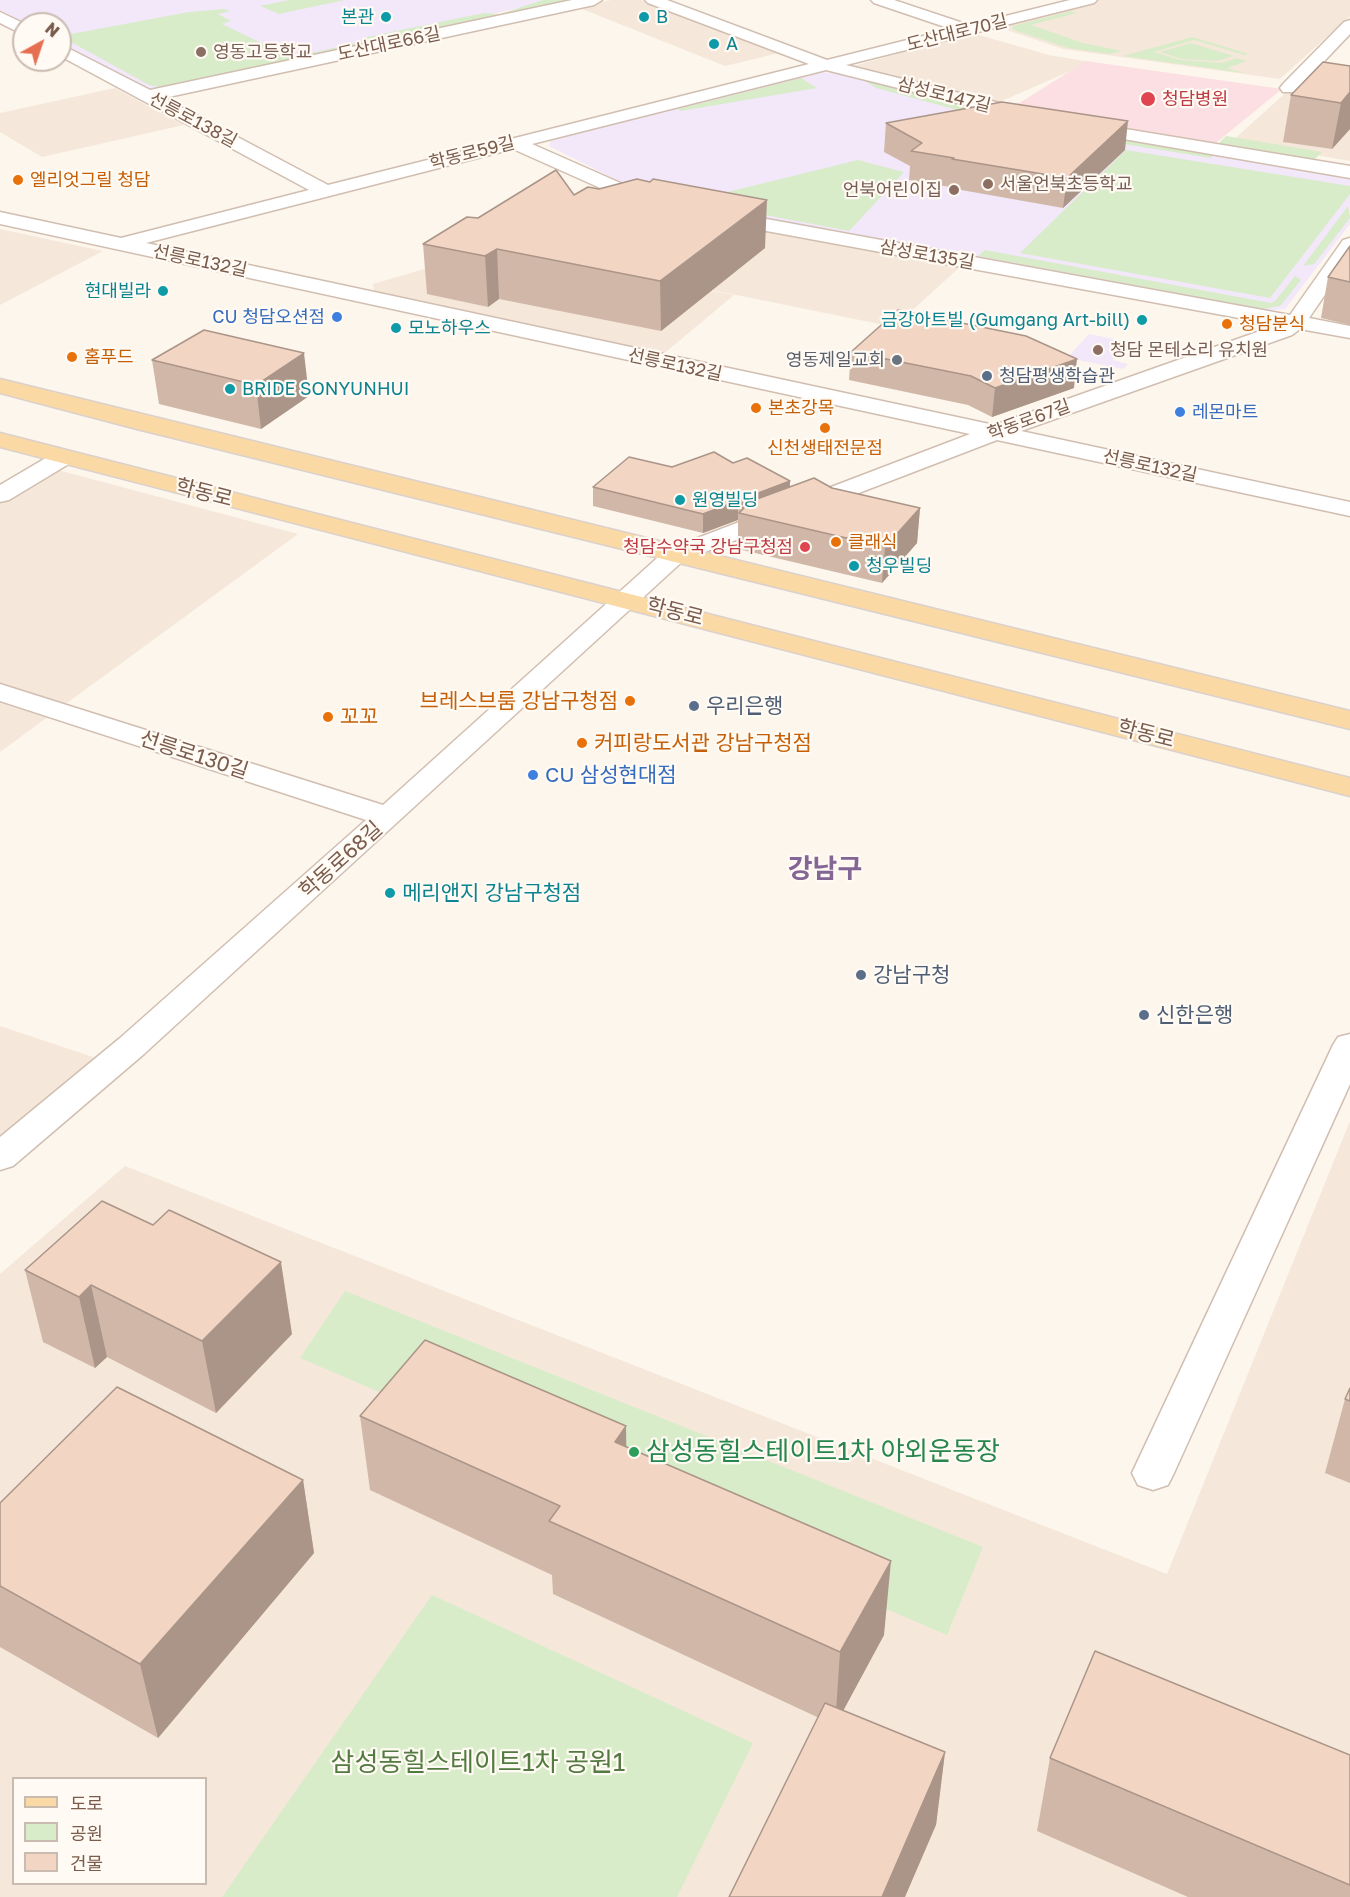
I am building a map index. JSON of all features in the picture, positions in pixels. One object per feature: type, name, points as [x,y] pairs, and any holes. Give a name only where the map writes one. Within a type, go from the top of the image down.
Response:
[{"type":"main road","points":[[0,386],[675,555],[1350,720]]},
{"type":"main road","name":"학동로","points":[[0,440],[1350,787]]},
{"type":"street","name":"도산대로66길","points":[[148,96],[594,0]]},
{"type":"street","name":"삼성로147길","points":[[653,0],[826,66],[1042,119]]},
{"type":"street","points":[[879,0],[968,30]]},
{"type":"street","name":"도산대로70길","points":[[826,66],[1089,0]]},
{"type":"street","points":[[1289,88],[1350,25]]},
{"type":"street","name":"선릉로138길","points":[[72,55],[325,191]]},
{"type":"street","name":"학동로59길","points":[[120,244],[826,66]]},
{"type":"street","points":[[1063,124],[1350,172]]},
{"type":"street","points":[[515,143],[648,203],[671,207]]},
{"type":"street","name":"삼성로135길","points":[[705,214],[1350,332]]},
{"type":"street","name":"선릉로132길","points":[[0,218],[1350,509]]},
{"type":"street","name":"학동로67길","points":[[675,555],[994,433],[1284,330],[1295,322],[1350,244]]},
{"type":"street","points":[[0,495],[64,457]]},
{"type":"street","name":"학동로68길","points":[[0,1157],[132,1046],[388,818],[624,599],[675,555]]},
{"type":"street","name":"선릉로130길","points":[[0,693],[388,818]]},
{"type":"street","points":[[1153,1473],[1350,1045]]},
{"type":"shaded area","name":"영동고등학교","points":[[0,0],[554,0],[150,92],[72,50],[72,12],[12,12],[12,16],[0,10]]},
{"type":"shaded area","points":[[611,0],[641,0],[779,53],[725,66],[577,7]]},
{"type":"shaded area","points":[[1097,0],[1350,0],[1350,16],[1280,79],[1063,49],[998,27]]},
{"type":"shaded area","points":[[972,33],[1049,55],[1091,62],[995,104],[850,67]]},
{"type":"shaded area","name":"청담병원","points":[[1086,61],[1282,89],[1212,146],[1010,109]]},
{"type":"shaded area","name":"서울언북초등학교","points":[[816,72],[835,73],[1042,125],[1350,174],[1350,224],[1285,309],[1264,311],[662,200],[646,195],[549,146],[551,140]]},
{"type":"shaded area","points":[[115,88],[184,125],[42,157],[0,132],[0,113]]},
{"type":"shaded area","points":[[1290,89],[1350,99],[1350,161],[1232,141]]},
{"type":"shaded area","points":[[656,209],[961,266],[894,327],[500,247]]},
{"type":"shaded area","points":[[0,229],[103,251],[0,305]]},
{"type":"shaded area","points":[[496,248],[734,295],[661,356],[381,295],[374,291],[373,284]]},
{"type":"shaded area","name":"청담 몬테소리 유치원","points":[[1089,334],[1128,342],[1113,360],[1128,364],[1124,369],[1067,358]]},
{"type":"shaded area","points":[[39,465],[298,534],[0,752],[0,489]]},
{"type":"shaded area","points":[[0,1026],[96,1058],[0,1138]]},
{"type":"shaded area","points":[[1350,1121],[1350,1897],[0,1897],[0,1274],[125,1166],[1167,1574]]},
{"type":"green space","points":[[289,0],[345,0],[279,14],[260,6]]},
{"type":"green space","points":[[543,0],[575,0],[304,60],[297,56],[361,42],[362,38],[484,13],[500,14]]},
{"type":"green space","points":[[224,9],[230,11],[218,14],[231,21],[222,24],[299,61],[178,87],[160,87],[149,85],[72,43],[72,34],[189,12]]},
{"type":"green space","points":[[1071,11],[1077,13],[1031,25],[1083,43],[1122,51],[1110,54],[1068,48],[1014,30],[1012,26]]},
{"type":"green space","points":[[1192,37],[1249,54],[1244,55],[1194,40],[1154,52],[1180,60],[1221,63],[1237,58],[1247,61],[1227,68],[1244,73],[1123,56]]},
{"type":"green space","points":[[1191,43],[1234,56],[1218,61],[1181,59],[1160,52]]},
{"type":"green space","points":[[801,78],[817,88],[681,111],[678,109]]},
{"type":"green space","points":[[865,81],[1053,128],[1214,154],[1211,158],[1024,128],[876,88]]},
{"type":"green space","points":[[1226,136],[1322,152],[1315,159],[1307,160],[1218,144]]},
{"type":"green space","points":[[1126,150],[1350,186],[1350,194],[1270,298],[1020,253]]},
{"type":"green space","points":[[858,160],[904,172],[849,231],[691,201]]},
{"type":"green space","points":[[1348,206],[1350,218],[1314,264],[1303,266]]},
{"type":"green space","points":[[985,250],[1271,303],[1295,276],[1301,280],[1280,306],[1263,309],[978,256]]},
{"type":"green space","name":"삼성동힐스테이트1차 야외운동장","points":[[345,1291],[983,1547],[947,1635],[300,1358]]},
{"type":"green space","name":"삼성동힐스테이트1차 공원1","points":[[432,1595],[753,1743],[677,1897],[222,1897]]},
{"type":"building","points":[[1323,62],[1350,66],[1350,92],[1341,103],[1291,95]]},
{"type":"building","points":[[1002,102],[1128,121],[1067,178],[911,151],[922,143],[886,123]]},
{"type":"building","points":[[556,170],[574,195],[588,187],[599,189],[637,179],[650,182],[653,179],[767,200],[660,281],[497,249],[485,256],[423,244],[467,217],[478,218]]},
{"type":"building","points":[[1350,246],[1350,282],[1328,277]]},
{"type":"building","points":[[898,310],[1026,336],[1077,359],[995,388],[971,376],[851,352]]},
{"type":"building","points":[[204,330],[304,353],[256,385],[152,360]]},
{"type":"building","points":[[714,452],[733,463],[747,458],[790,481],[703,514],[593,487],[629,457],[672,467]]},
{"type":"building","points":[[814,478],[832,488],[920,508],[885,547],[739,513],[744,508],[738,506]]},
{"type":"building","points":[[102,1201],[153,1225],[169,1210],[281,1262],[202,1341],[91,1285],[79,1297],[25,1270]]},
{"type":"building","points":[[425,1340],[626,1426],[615,1442],[891,1561],[840,1652],[549,1521],[560,1506],[360,1416]]},
{"type":"building","points":[[117,1387],[303,1480],[140,1664],[0,1586],[0,1503]]},
{"type":"building","points":[[1350,1388],[1350,1401],[1345,1399]]},
{"type":"building","points":[[1095,1651],[1350,1755],[1350,1885],[1050,1758]]},
{"type":"building","points":[[825,1703],[945,1752],[882,1897],[729,1897]]},
{"type":"place","name":"본관","points":[[386,17]]},
{"type":"place","name":"B","points":[[644,17]]},
{"type":"place","name":"A","points":[[714,44]]},
{"type":"place","name":"영동고등학교","points":[[201,52]]},
{"type":"place","name":"청담병원","points":[[1148,99]]},
{"type":"place","name":"엘리엇그릴 청담","points":[[18,180]]},
{"type":"place","name":"서울언북초등학교","points":[[988,184]]},
{"type":"place","name":"언북어린이집","points":[[954,190]]},
{"type":"place","name":"현대빌라","points":[[163,291]]},
{"type":"place","name":"CU 청담오션점","points":[[337,317]]},
{"type":"place","name":"금강아트빌 (Gumgang Art-bill)","points":[[1142,320]]},
{"type":"place","name":"청담분식","points":[[1227,324]]},
{"type":"place","name":"모노하우스","points":[[396,328]]},
{"type":"place","name":"청담 몬테소리 유치원","points":[[1098,350]]},
{"type":"place","name":"홈푸드","points":[[72,357]]},
{"type":"place","name":"영동제일교회","points":[[897,360]]},
{"type":"place","name":"청담평생학습관","points":[[987,376]]},
{"type":"place","name":"BRIDE SONYUNHUI","points":[[230,389]]},
{"type":"place","name":"본초강목","points":[[756,408]]},
{"type":"place","name":"레몬마트","points":[[1180,412]]},
{"type":"place","name":"신천생태전문점","points":[[825,428]]},
{"type":"place","name":"원영빌딩","points":[[680,500]]},
{"type":"place","name":"클래식","points":[[836,542]]},
{"type":"place","name":"청담수약국 강남구청점","points":[[805,547]]},
{"type":"place","name":"청우빌딩","points":[[854,566]]},
{"type":"place","name":"브레스브룸 강남구청점","points":[[630,701]]},
{"type":"place","name":"우리은행","points":[[694,706]]},
{"type":"place","name":"꼬꼬","points":[[328,717]]},
{"type":"place","name":"커피랑도서관 강남구청점","points":[[582,743]]},
{"type":"place","name":"CU 삼성현대점","points":[[533,775]]},
{"type":"place","name":"메리앤지 강남구청점","points":[[390,893]]},
{"type":"place","name":"강남구청","points":[[861,975]]},
{"type":"place","name":"신한은행","points":[[1144,1015]]},
{"type":"place","name":"삼성동힐스테이트1차 야외운동장","points":[[634,1452]]},
{"type":"district","name":"강남구","points":[[825,869]]}]
